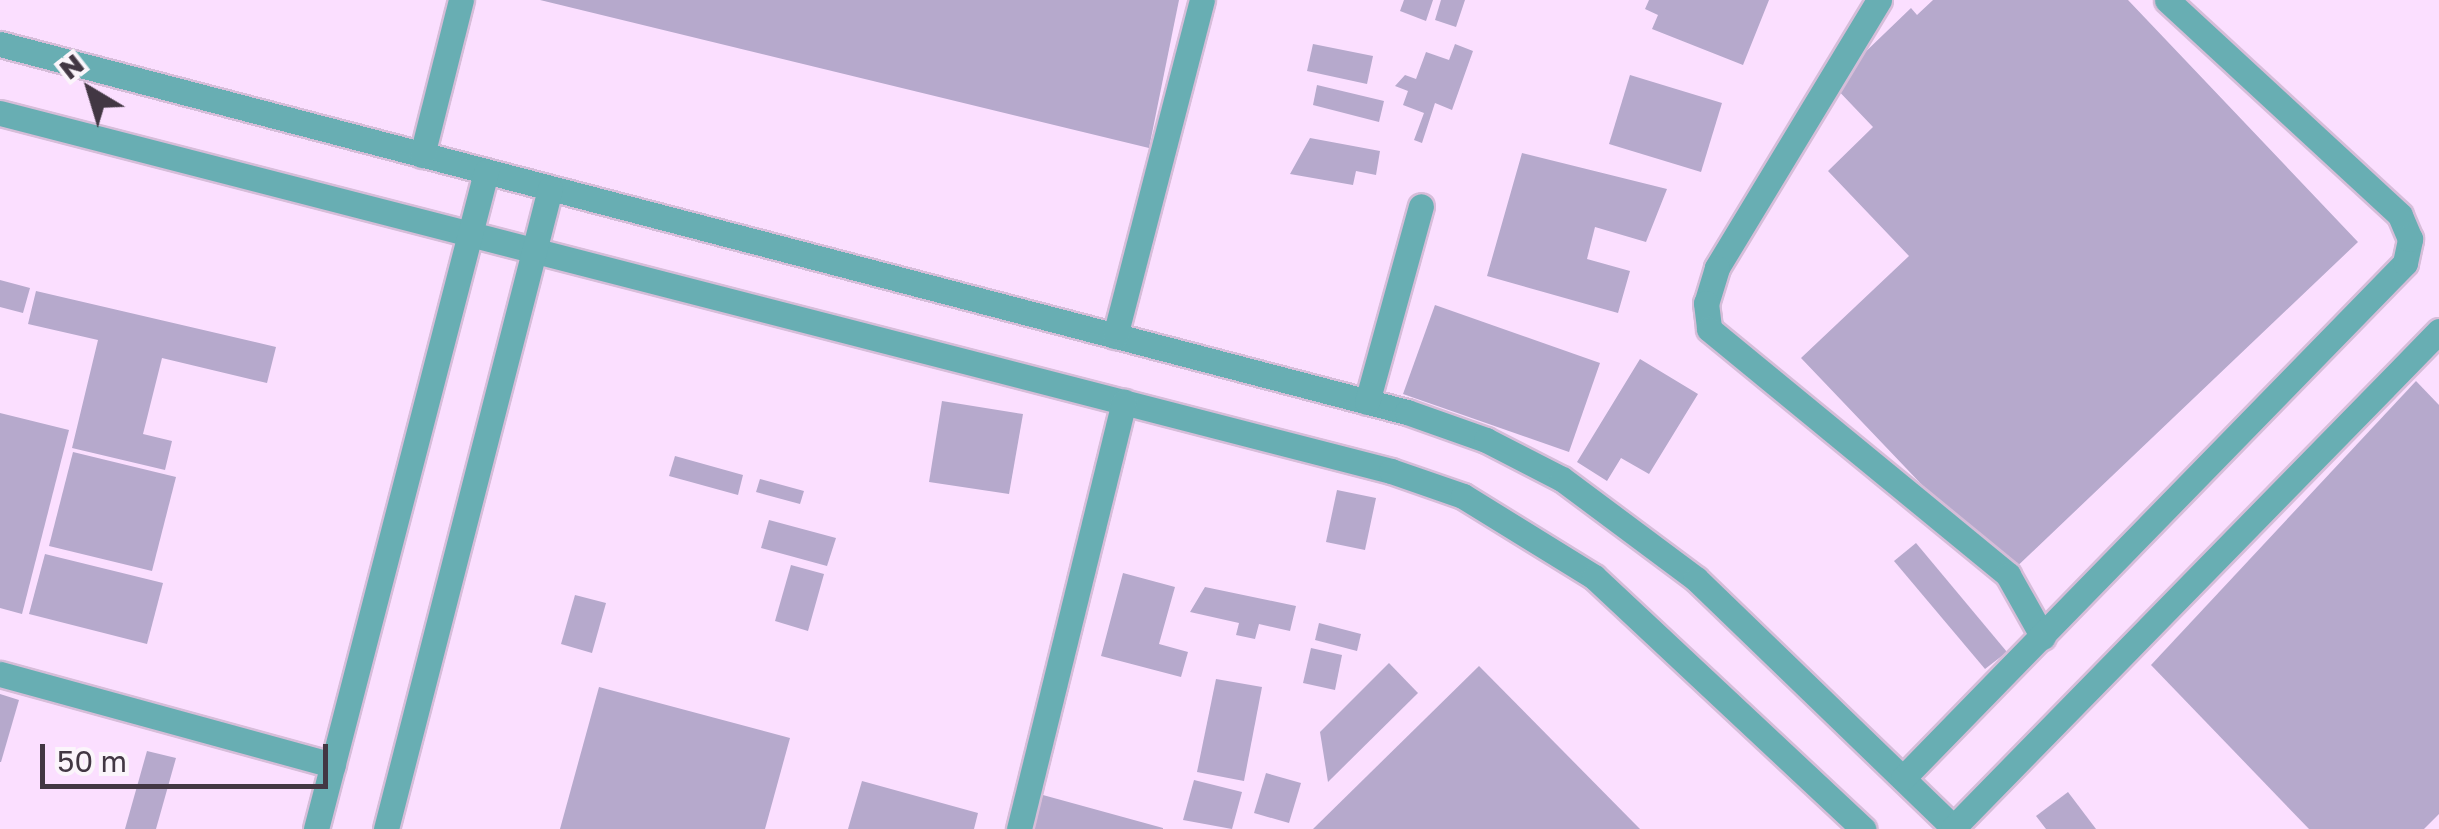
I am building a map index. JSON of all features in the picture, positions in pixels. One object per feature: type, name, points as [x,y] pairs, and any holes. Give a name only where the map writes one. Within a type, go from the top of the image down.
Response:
[{"type":"street","points":[[422,155],[462,0]]},
{"type":"street","points":[[1116,336],[1202,0]]},
{"type":"street","points":[[1879,0],[1717,268],[1706,303],[1709,329],[2008,574],[2043,638]]},
{"type":"street","points":[[1903,778],[2397,273],[2408,251],[2400,215],[2167,0]]},
{"type":"street","points":[[0,44],[1367,402],[1486,440],[1632,526],[1954,828],[2439,331]]},
{"type":"street","points":[[0,114],[1391,471],[1462,496],[1530,534],[1654,628],[1862,829]]},
{"type":"street","points":[[316,829],[486,172]]},
{"type":"street","points":[[386,829],[550,189]]},
{"type":"street","points":[[1367,402],[1421,206]]},
{"type":"street","points":[[1019,829],[1124,402]]},
{"type":"street","points":[[0,674],[333,765]]},
{"type":"building","points":[[540,0],[1179,0],[1149,148]]},
{"type":"building","points":[[1404,0],[1433,0],[1426,21],[1400,11]]},
{"type":"building","points":[[1441,0],[1465,0],[1456,27],[1435,20]]},
{"type":"building","points":[[1649,0],[1769,0],[1743,65],[1652,29],[1658,15],[1645,9]]},
{"type":"building","points":[[1933,0],[2128,0],[2358,242],[2008,575],[1801,358],[1909,256],[1828,171],[1873,127],[1832,84],[1911,8],[1917,15]]},
{"type":"building","points":[[1313,44],[1373,56],[1367,84],[1307,71]]},
{"type":"building","points":[[1455,44],[1473,51],[1452,110],[1435,103],[1422,143],[1414,140],[1424,113],[1403,105],[1408,91],[1395,86],[1405,75],[1416,79],[1426,52],[1449,60]]},
{"type":"building","points":[[1630,75],[1722,103],[1701,172],[1609,144]]},
{"type":"building","points":[[1317,85],[1384,101],[1379,122],[1313,105]]},
{"type":"building","points":[[1310,138],[1380,151],[1376,175],[1356,171],[1353,185],[1290,174]]},
{"type":"building","points":[[1522,153],[1667,189],[1646,242],[1595,227],[1587,259],[1630,271],[1618,313],[1487,276]]},
{"type":"building","points":[[0,280],[30,288],[23,313],[0,307]]},
{"type":"building","points":[[36,291],[276,347],[267,383],[162,358],[143,434],[172,441],[165,470],[72,448],[98,340],[28,324]]},
{"type":"building","points":[[1435,305],[1600,363],[1569,452],[1403,394]]},
{"type":"building","points":[[1640,359],[1698,394],[1649,474],[1621,458],[1607,481],[1577,462]]},
{"type":"building","points":[[2416,381],[2439,405],[2439,814],[2424,829],[2309,829],[2151,665]]},
{"type":"building","points":[[942,401],[1023,414],[1009,494],[929,482]]},
{"type":"building","points":[[0,413],[69,430],[22,614],[0,608]]},
{"type":"building","points":[[73,452],[176,477],[152,571],[49,546]]},
{"type":"building","points":[[675,456],[743,475],[738,495],[669,476]]},
{"type":"building","points":[[760,479],[804,491],[800,504],[756,492]]},
{"type":"building","points":[[1337,490],[1376,498],[1365,550],[1326,542]]},
{"type":"building","points":[[769,520],[836,538],[827,566],[761,548]]},
{"type":"building","points":[[1916,543],[2007,652],[1985,669],[1894,561]]},
{"type":"building","points":[[45,554],[163,583],[147,644],[29,614]]},
{"type":"building","points":[[791,565],[824,574],[808,631],[775,621]]},
{"type":"building","points":[[1123,573],[1175,587],[1159,644],[1188,652],[1181,677],[1101,656]]},
{"type":"building","points":[[1205,587],[1296,606],[1290,631],[1259,624],[1255,639],[1236,635],[1239,623],[1190,612]]},
{"type":"building","points":[[575,595],[606,603],[592,653],[561,644]]},
{"type":"building","points":[[1319,623],[1361,634],[1357,651],[1315,640]]},
{"type":"building","points":[[1311,648],[1342,655],[1335,690],[1303,683]]},
{"type":"building","points":[[1389,663],[1418,693],[1328,782],[1320,732]]},
{"type":"building","points":[[1479,666],[1640,829],[1313,829]]},
{"type":"building","points":[[1216,679],[1262,687],[1244,781],[1197,772]]},
{"type":"building","points":[[599,687],[790,738],[765,829],[560,829]]},
{"type":"building","points":[[0,694],[19,700],[1,762],[0,762]]},
{"type":"building","points":[[147,751],[176,758],[156,829],[125,829]]},
{"type":"building","points":[[1266,773],[1301,783],[1289,823],[1254,813]]},
{"type":"building","points":[[1194,780],[1242,792],[1232,829],[1183,820]]},
{"type":"building","points":[[862,781],[978,813],[974,829],[848,829]]},
{"type":"building","points":[[1032,792],[1163,828],[1163,829],[1021,829]]},
{"type":"building","points":[[2068,792],[2096,829],[2046,829],[2036,816]]}]
